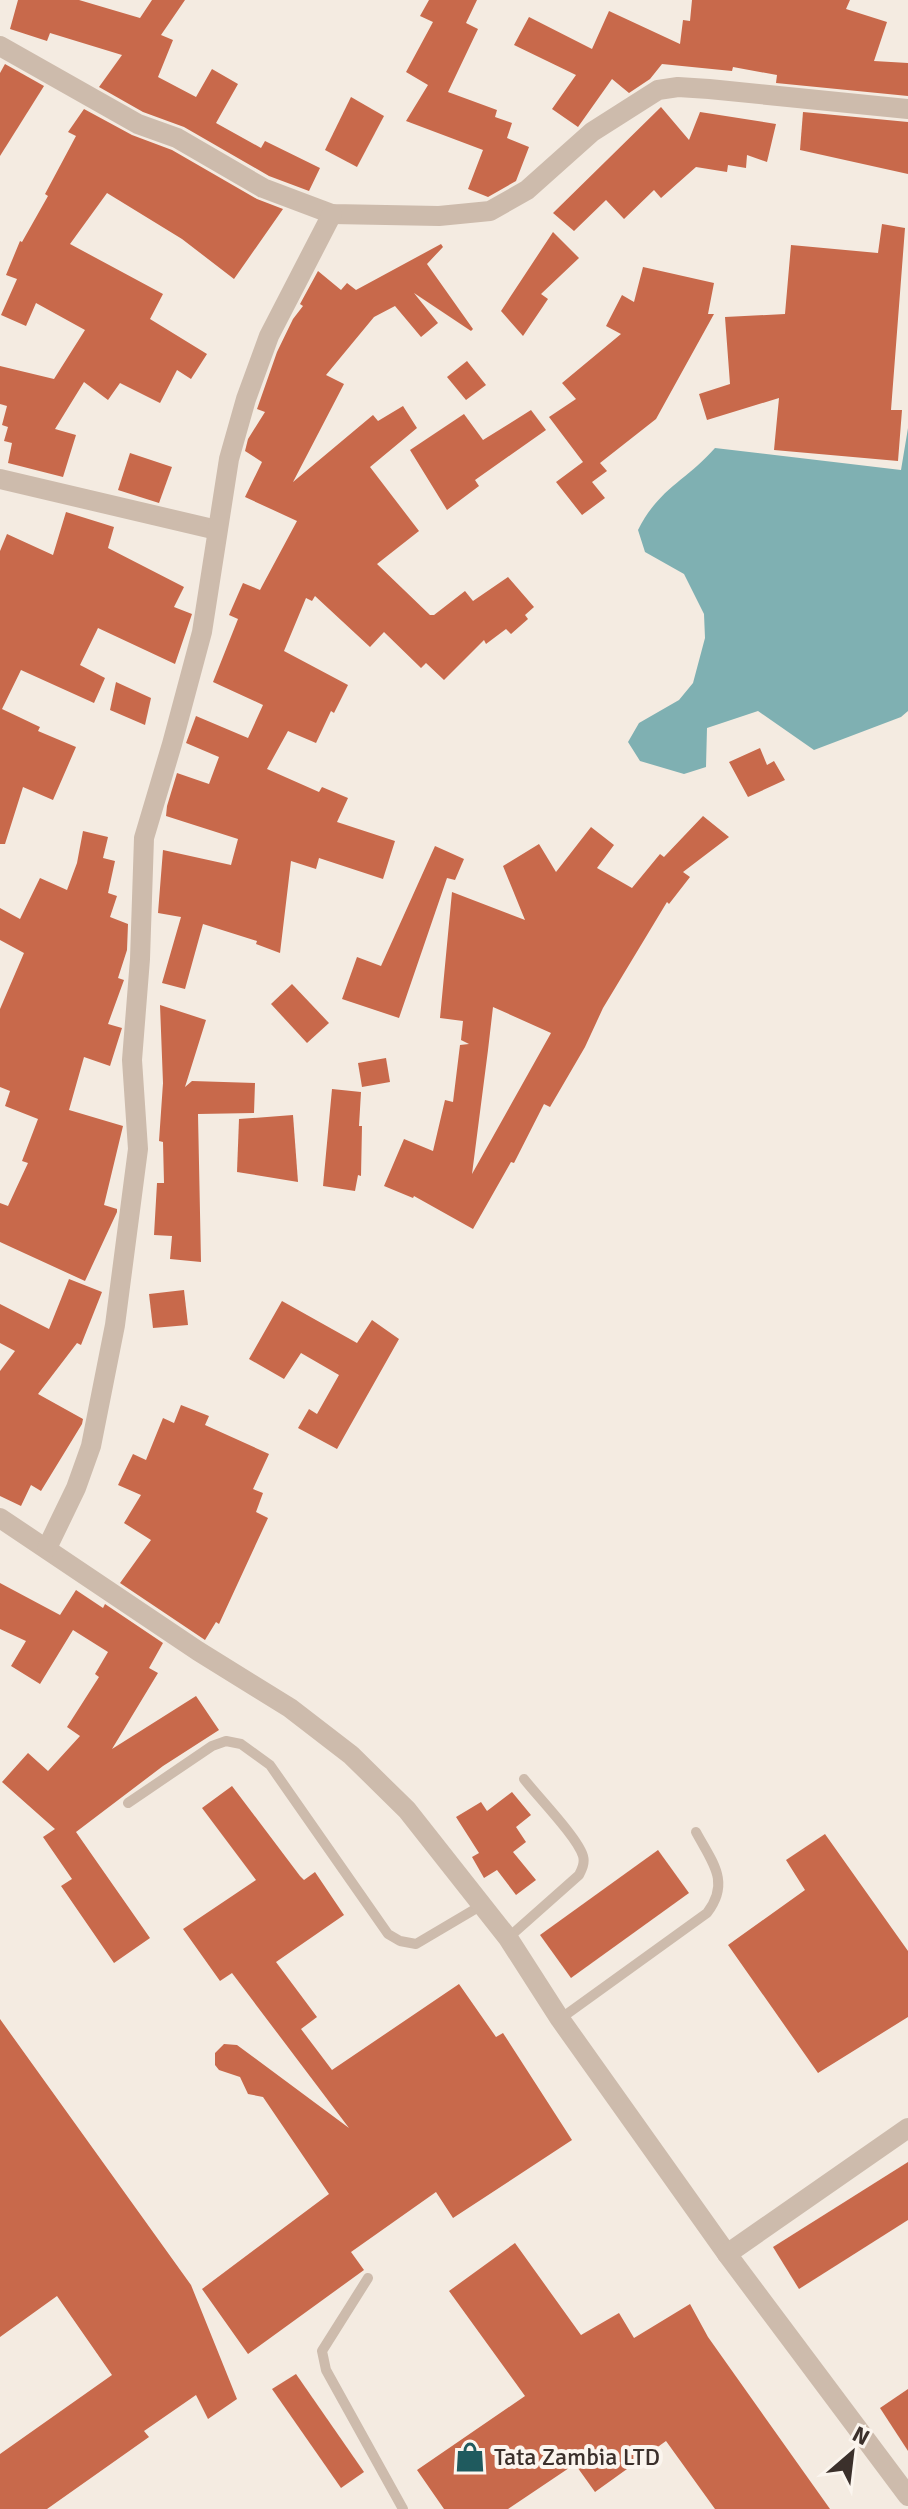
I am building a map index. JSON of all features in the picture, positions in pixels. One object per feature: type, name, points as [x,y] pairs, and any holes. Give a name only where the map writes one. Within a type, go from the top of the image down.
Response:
[{"type":"street","points":[[0,46],[138,124],[177,138],[263,188],[332,214],[439,216],[490,211],[527,190],[592,132],[658,90],[678,87],[709,89],[908,109]]},
{"type":"street","points":[[47,1548],[76,1488],[91,1446],[115,1325],[138,1149],[132,1060],[140,959],[144,838],[198,647],[229,459],[269,336],[332,214]]},
{"type":"street","points":[[0,479],[217,530]]},
{"type":"street","points":[[0,1518],[198,1651],[290,1708],[351,1755],[407,1810],[508,1938],[560,2019],[727,2254],[908,2496]]},
{"type":"street","points":[[727,2254],[908,2128]]},
{"type":"lane","points":[[128,1803],[212,1746],[226,1741],[241,1744],[270,1765],[388,1934],[400,1941],[416,1944],[482,1905]]},
{"type":"lane","points":[[508,1938],[579,1875],[584,1864],[583,1855],[574,1841],[524,1779]]},
{"type":"lane","points":[[560,2019],[707,1913],[716,1901],[720,1887],[717,1869],[696,1832]]},
{"type":"lane","points":[[368,2278],[322,2351],[326,2370],[403,2509]]},
{"type":"water","points":[[908,428],[908,711],[901,717],[814,750],[758,711],[707,728],[706,767],[684,774],[640,761],[628,742],[639,723],[679,700],[693,683],[705,638],[704,614],[684,574],[645,552],[638,530],[655,504],[715,448],[901,470]]},
{"type":"building","points":[[18,0],[79,0],[140,18],[152,0],[185,0],[161,35],[173,40],[158,77],[196,97],[212,69],[238,84],[216,123],[261,148],[265,141],[320,168],[309,191],[269,176],[184,127],[143,112],[99,87],[122,55],[50,33],[47,41],[10,29]]},
{"type":"building","points":[[429,0],[477,0],[466,23],[478,29],[448,92],[497,110],[495,117],[512,123],[507,138],[529,147],[516,181],[488,197],[468,189],[483,150],[406,121],[428,85],[406,72],[433,22],[420,16]]},
{"type":"building","points":[[692,0],[850,0],[846,9],[887,22],[874,61],[908,63],[908,96],[776,83],[777,75],[733,67],[732,71],[662,64],[650,79],[629,93],[612,79],[578,127],[552,109],[576,75],[514,45],[529,17],[592,49],[609,11],[680,44],[683,20],[690,21]]},
{"type":"building","points":[[5,64],[44,86],[0,156],[0,73]]},
{"type":"building","points":[[351,97],[384,116],[357,167],[325,150]]},
{"type":"building","points":[[661,107],[689,140],[700,112],[776,124],[767,162],[747,155],[746,168],[728,165],[727,172],[696,167],[661,198],[654,190],[624,219],[606,200],[574,231],[553,213]]},
{"type":"building","points":[[84,109],[132,135],[172,150],[257,199],[283,209],[234,279],[182,239],[107,193],[70,244],[163,294],[150,319],[207,354],[191,379],[177,370],[160,403],[120,383],[108,400],[84,382],[55,429],[76,435],[63,477],[8,463],[12,443],[4,441],[8,427],[2,425],[7,406],[0,404],[0,366],[54,379],[85,330],[36,303],[26,326],[1,315],[17,279],[6,275],[20,241],[48,196],[45,194],[76,136],[68,132]]},
{"type":"building","points":[[803,112],[908,122],[908,174],[800,150]]},
{"type":"building","points":[[882,224],[905,228],[891,410],[902,410],[898,461],[774,450],[779,398],[707,420],[699,394],[730,384],[725,317],[785,314],[791,245],[878,253]]},
{"type":"building","points":[[553,232],[579,258],[541,294],[548,299],[523,336],[501,311]]},
{"type":"building","points":[[441,244],[443,247],[427,264],[473,329],[471,331],[414,293],[438,323],[421,337],[395,306],[374,317],[326,375],[344,384],[293,482],[373,415],[378,421],[403,406],[417,428],[370,467],[419,531],[377,564],[430,615],[465,591],[473,601],[508,577],[534,607],[525,615],[528,619],[511,634],[506,629],[486,644],[484,640],[444,680],[426,663],[421,668],[384,632],[370,647],[315,596],[312,601],[306,598],[284,651],[348,685],[316,743],[288,731],[267,769],[319,792],[322,787],[348,798],[337,822],[395,841],[383,879],[319,858],[316,869],[291,861],[280,953],[256,944],[257,941],[203,924],[185,989],[162,983],[181,917],[158,913],[163,850],[231,865],[238,839],[166,816],[167,806],[177,773],[209,784],[219,757],[186,743],[196,716],[248,738],[263,705],[213,682],[238,619],[229,615],[243,583],[260,590],[297,521],[245,497],[262,462],[245,451],[248,439],[265,412],[257,409],[277,352],[303,306],[300,304],[318,271],[341,290],[347,283],[356,290]]},
{"type":"building","points":[[643,267],[714,283],[708,314],[714,314],[656,419],[600,463],[607,471],[592,482],[605,498],[582,515],[556,482],[583,462],[549,417],[576,399],[562,383],[621,334],[606,326],[622,295],[634,302]]},
{"type":"building","points":[[467,361],[486,385],[466,400],[447,377]]},
{"type":"building","points":[[531,410],[546,430],[475,480],[479,486],[447,510],[410,450],[464,414],[483,440]]},
{"type":"building","points":[[130,453],[172,467],[159,503],[118,490]]},
{"type":"building","points":[[66,512],[114,527],[108,548],[184,587],[174,607],[192,614],[175,664],[98,628],[80,665],[105,678],[94,703],[21,670],[2,709],[40,727],[38,731],[76,747],[53,800],[23,787],[5,844],[0,844],[0,551],[7,534],[53,555]]},
{"type":"building","points":[[116,682],[151,698],[145,725],[110,710]]},
{"type":"building","points":[[760,748],[767,765],[774,761],[785,780],[748,797],[729,762]]},
{"type":"building","points":[[703,816],[729,837],[683,872],[690,877],[669,904],[667,902],[603,1008],[585,1047],[550,1107],[544,1104],[514,1163],[511,1162],[473,1229],[414,1196],[384,1186],[404,1139],[433,1151],[445,1100],[453,1102],[460,1045],[469,1044],[461,1040],[463,1021],[440,1018],[452,892],[525,920],[503,866],[539,844],[556,872],[591,827],[614,845],[597,868],[632,888],[660,854],[664,857]],"holes":[[[493,1007],[551,1033],[472,1174]]]},
{"type":"building","points":[[83,831],[108,837],[103,858],[115,861],[108,893],[117,896],[110,917],[128,924],[127,950],[118,978],[124,980],[108,1024],[122,1028],[110,1066],[84,1057],[69,1110],[123,1126],[104,1205],[117,1209],[117,1212],[85,1281],[0,1242],[0,1203],[8,1206],[28,1163],[22,1161],[38,1119],[5,1106],[10,1091],[0,1087],[0,1009],[24,953],[0,940],[0,908],[20,919],[40,878],[67,890],[77,863]]},
{"type":"building","points":[[435,846],[464,859],[455,880],[447,878],[399,1018],[342,999],[357,957],[381,966]]},
{"type":"building","points":[[292,984],[329,1023],[307,1043],[271,1004]]},
{"type":"building","points":[[160,1005],[206,1020],[185,1087],[192,1081],[255,1083],[254,1113],[198,1114],[201,1262],[170,1259],[172,1236],[154,1235],[157,1183],[164,1183],[163,1142],[159,1141],[163,1083]]},
{"type":"building","points":[[386,1058],[390,1082],[362,1087],[358,1063]]},
{"type":"building","points":[[332,1089],[361,1092],[361,1176],[358,1175],[355,1191],[323,1186]]},
{"type":"building","points":[[293,1115],[298,1182],[237,1172],[239,1119]]},
{"type":"building","points":[[69,1279],[102,1292],[81,1345],[77,1343],[38,1394],[83,1419],[82,1424],[41,1491],[31,1485],[21,1506],[0,1496],[0,1371],[15,1351],[0,1343],[0,1304],[49,1329]]},
{"type":"building","points":[[184,1290],[188,1325],[153,1328],[149,1294]]},
{"type":"building","points":[[282,1301],[357,1343],[372,1320],[399,1339],[337,1449],[298,1428],[309,1409],[317,1414],[339,1375],[301,1353],[284,1379],[249,1359]]},
{"type":"building","points":[[181,1405],[209,1416],[205,1425],[269,1454],[253,1489],[263,1493],[256,1512],[268,1518],[219,1624],[216,1622],[205,1640],[120,1583],[151,1540],[124,1523],[141,1495],[118,1485],[133,1454],[146,1460],[163,1418],[174,1423]]},
{"type":"building","points":[[0,1583],[60,1615],[76,1590],[103,1608],[105,1604],[163,1643],[149,1668],[158,1673],[112,1749],[196,1696],[219,1730],[163,1766],[76,1832],[150,1938],[114,1963],[61,1886],[72,1879],[43,1837],[55,1829],[2,1782],[28,1753],[48,1771],[80,1736],[67,1727],[99,1677],[95,1674],[108,1652],[73,1630],[40,1684],[11,1666],[26,1641],[0,1629]]},
{"type":"building","points":[[232,1786],[300,1876],[304,1880],[315,1872],[344,1915],[276,1962],[317,2017],[301,2029],[332,2070],[459,1984],[496,2037],[503,2033],[572,2140],[453,2218],[436,2192],[351,2252],[364,2270],[248,2354],[202,2289],[329,2194],[263,2097],[248,2094],[240,2077],[219,2070],[215,2065],[215,2053],[224,2044],[237,2045],[349,2128],[232,1973],[220,1981],[183,1929],[256,1880],[202,1808]]},
{"type":"building","points":[[512,1792],[531,1815],[516,1827],[526,1842],[513,1852],[536,1880],[516,1895],[497,1870],[484,1878],[472,1857],[479,1853],[456,1817],[481,1802],[487,1811]]},
{"type":"building","points":[[825,1834],[908,1951],[908,2017],[818,2073],[728,1945],[805,1890],[786,1860]]},
{"type":"building","points":[[658,1850],[689,1893],[571,1978],[540,1935]]},
{"type":"building","points":[[0,2019],[191,2285],[237,2399],[208,2419],[196,2395],[144,2431],[149,2437],[47,2509],[0,2509],[0,2454],[112,2375],[57,2296],[0,2337]]},
{"type":"building","points":[[908,2162],[908,2220],[799,2289],[773,2247]]},
{"type":"building","points":[[515,2243],[581,2335],[619,2313],[634,2338],[690,2304],[708,2337],[830,2509],[715,2509],[666,2441],[595,2492],[575,2464],[508,2509],[444,2509],[417,2470],[525,2396],[449,2291]]},
{"type":"building","points":[[296,2374],[364,2472],[341,2488],[272,2389]]},
{"type":"building","points":[[908,2389],[908,2451],[880,2408]]},
{"type":"place","name":"Tata Zambia LTD","points":[[470,2457]]}]
